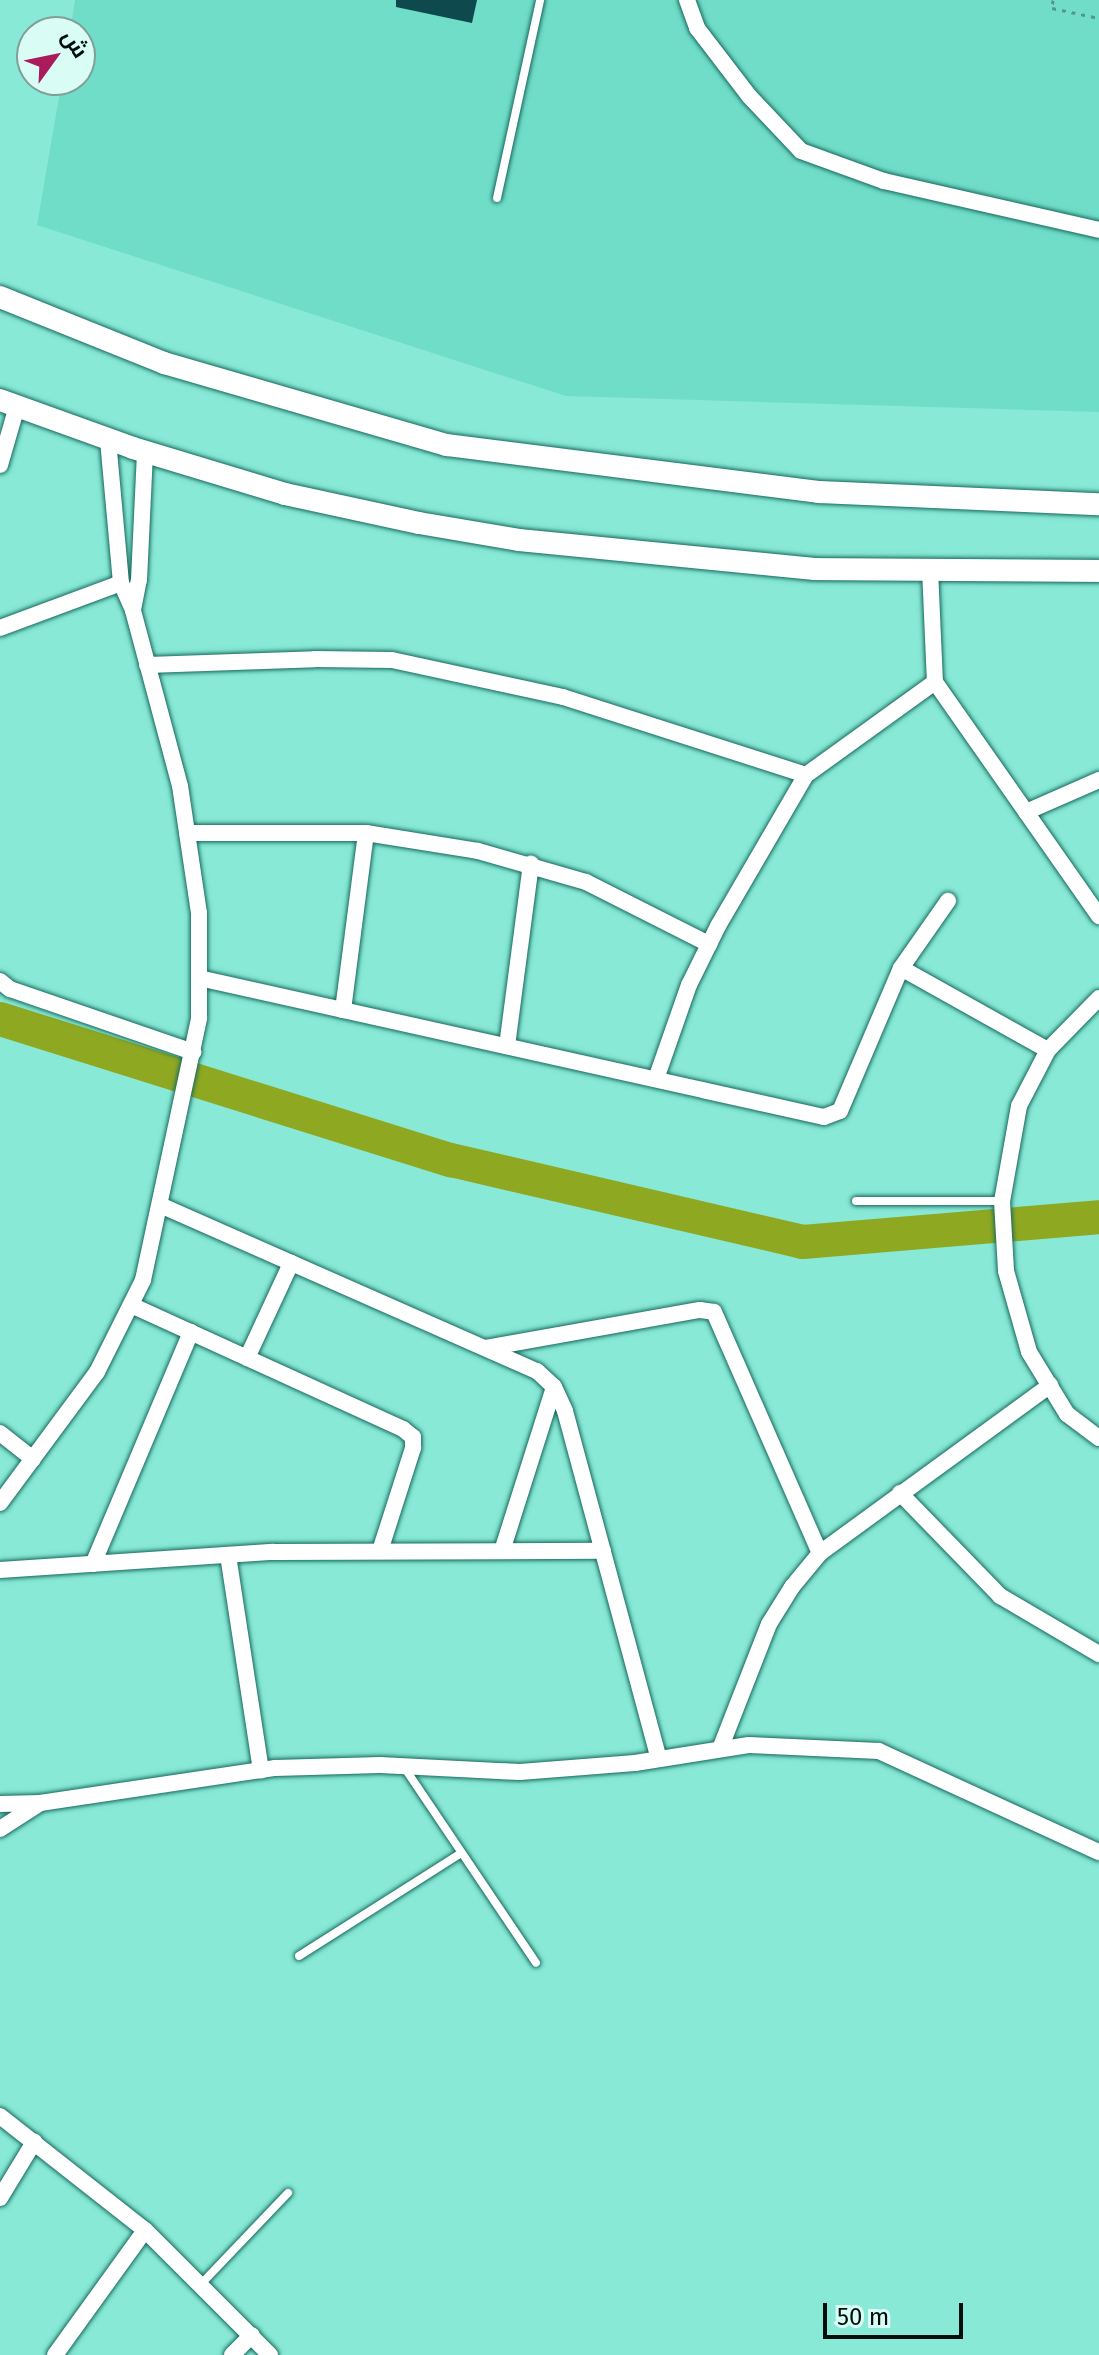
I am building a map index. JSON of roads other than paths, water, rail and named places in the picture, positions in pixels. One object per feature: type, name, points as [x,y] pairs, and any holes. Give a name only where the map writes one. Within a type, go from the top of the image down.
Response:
[{"type":"street","points":[[687,0],[697,28],[750,97],[801,151],[884,181],[1099,230]]},
{"type":"street","points":[[0,297],[164,363],[447,445],[819,492],[1099,504]]},
{"type":"street","points":[[0,465],[8,403],[145,452],[285,494],[419,523],[519,540],[815,569],[1099,571]]},
{"type":"street","points":[[0,1503],[97,1372],[143,1280],[199,1018],[199,913],[180,786],[133,610],[121,583],[108,439]]},
{"type":"street","points":[[133,610],[139,580],[145,452]]},
{"type":"street","points":[[930,569],[935,682],[1099,916]]},
{"type":"street","points":[[0,628],[121,583]]},
{"type":"street","points":[[147,665],[315,659],[392,660],[563,697],[806,775]]},
{"type":"street","points":[[656,1079],[689,985],[709,944],[806,775],[935,682]]},
{"type":"street","points":[[1026,812],[1099,780]]},
{"type":"street","points":[[187,833],[366,833],[415,839],[531,864],[586,882],[709,944]]},
{"type":"street","points":[[343,1010],[366,833]]},
{"type":"street","points":[[507,1046],[531,864]]},
{"type":"street","points":[[199,978],[824,1117],[840,1111],[901,968],[948,901]]},
{"type":"street","points":[[901,968],[1048,1050]]},
{"type":"street","points":[[0,981],[10,989],[193,1052]]},
{"type":"street","points":[[1099,998],[1048,1050],[1019,1106],[1003,1210],[1006,1271],[1029,1352],[1067,1414],[1099,1438]]},
{"type":"street","points":[[160,1205],[537,1371],[554,1387],[565,1411],[659,1759]]},
{"type":"street","points":[[247,1358],[291,1263]]},
{"type":"street","points":[[131,1305],[403,1429],[413,1437],[413,1448],[380,1551]]},
{"type":"street","points":[[484,1348],[700,1310],[714,1312],[820,1553]]},
{"type":"street","points":[[93,1564],[191,1332]]},
{"type":"street","points":[[720,1749],[769,1624],[792,1587],[820,1553],[1050,1385]]},
{"type":"street","points":[[502,1551],[554,1387]]},
{"type":"street","points":[[0,1433],[33,1459]]},
{"type":"street","points":[[900,1493],[1000,1596],[1099,1654]]},
{"type":"street","points":[[0,1570],[228,1555],[603,1551]]},
{"type":"street","points":[[228,1555],[261,1770]]},
{"type":"street","points":[[0,1804],[40,1803],[261,1770],[404,1766],[520,1772],[659,1759],[749,1745],[879,1751],[1099,1852]]},
{"type":"street","points":[[0,1829],[40,1803]]},
{"type":"street","points":[[0,2116],[145,2230],[270,2355]]},
{"type":"street","points":[[0,2198],[34,2142]]},
{"type":"street","points":[[55,2355],[145,2230]]},
{"type":"street","points":[[232,2355],[252,2335]]},
{"type":"lane","points":[[497,198],[540,0]]},
{"type":"lane","points":[[856,1201],[1003,1210]]},
{"type":"lane","points":[[404,1766],[460,1854],[536,1963]]},
{"type":"lane","points":[[299,1956],[460,1854]]},
{"type":"lane","points":[[201,2284],[288,2193]]},
{"type":"waterway","points":[[0,1019],[451,1160],[803,1242],[1099,1217]]}]
